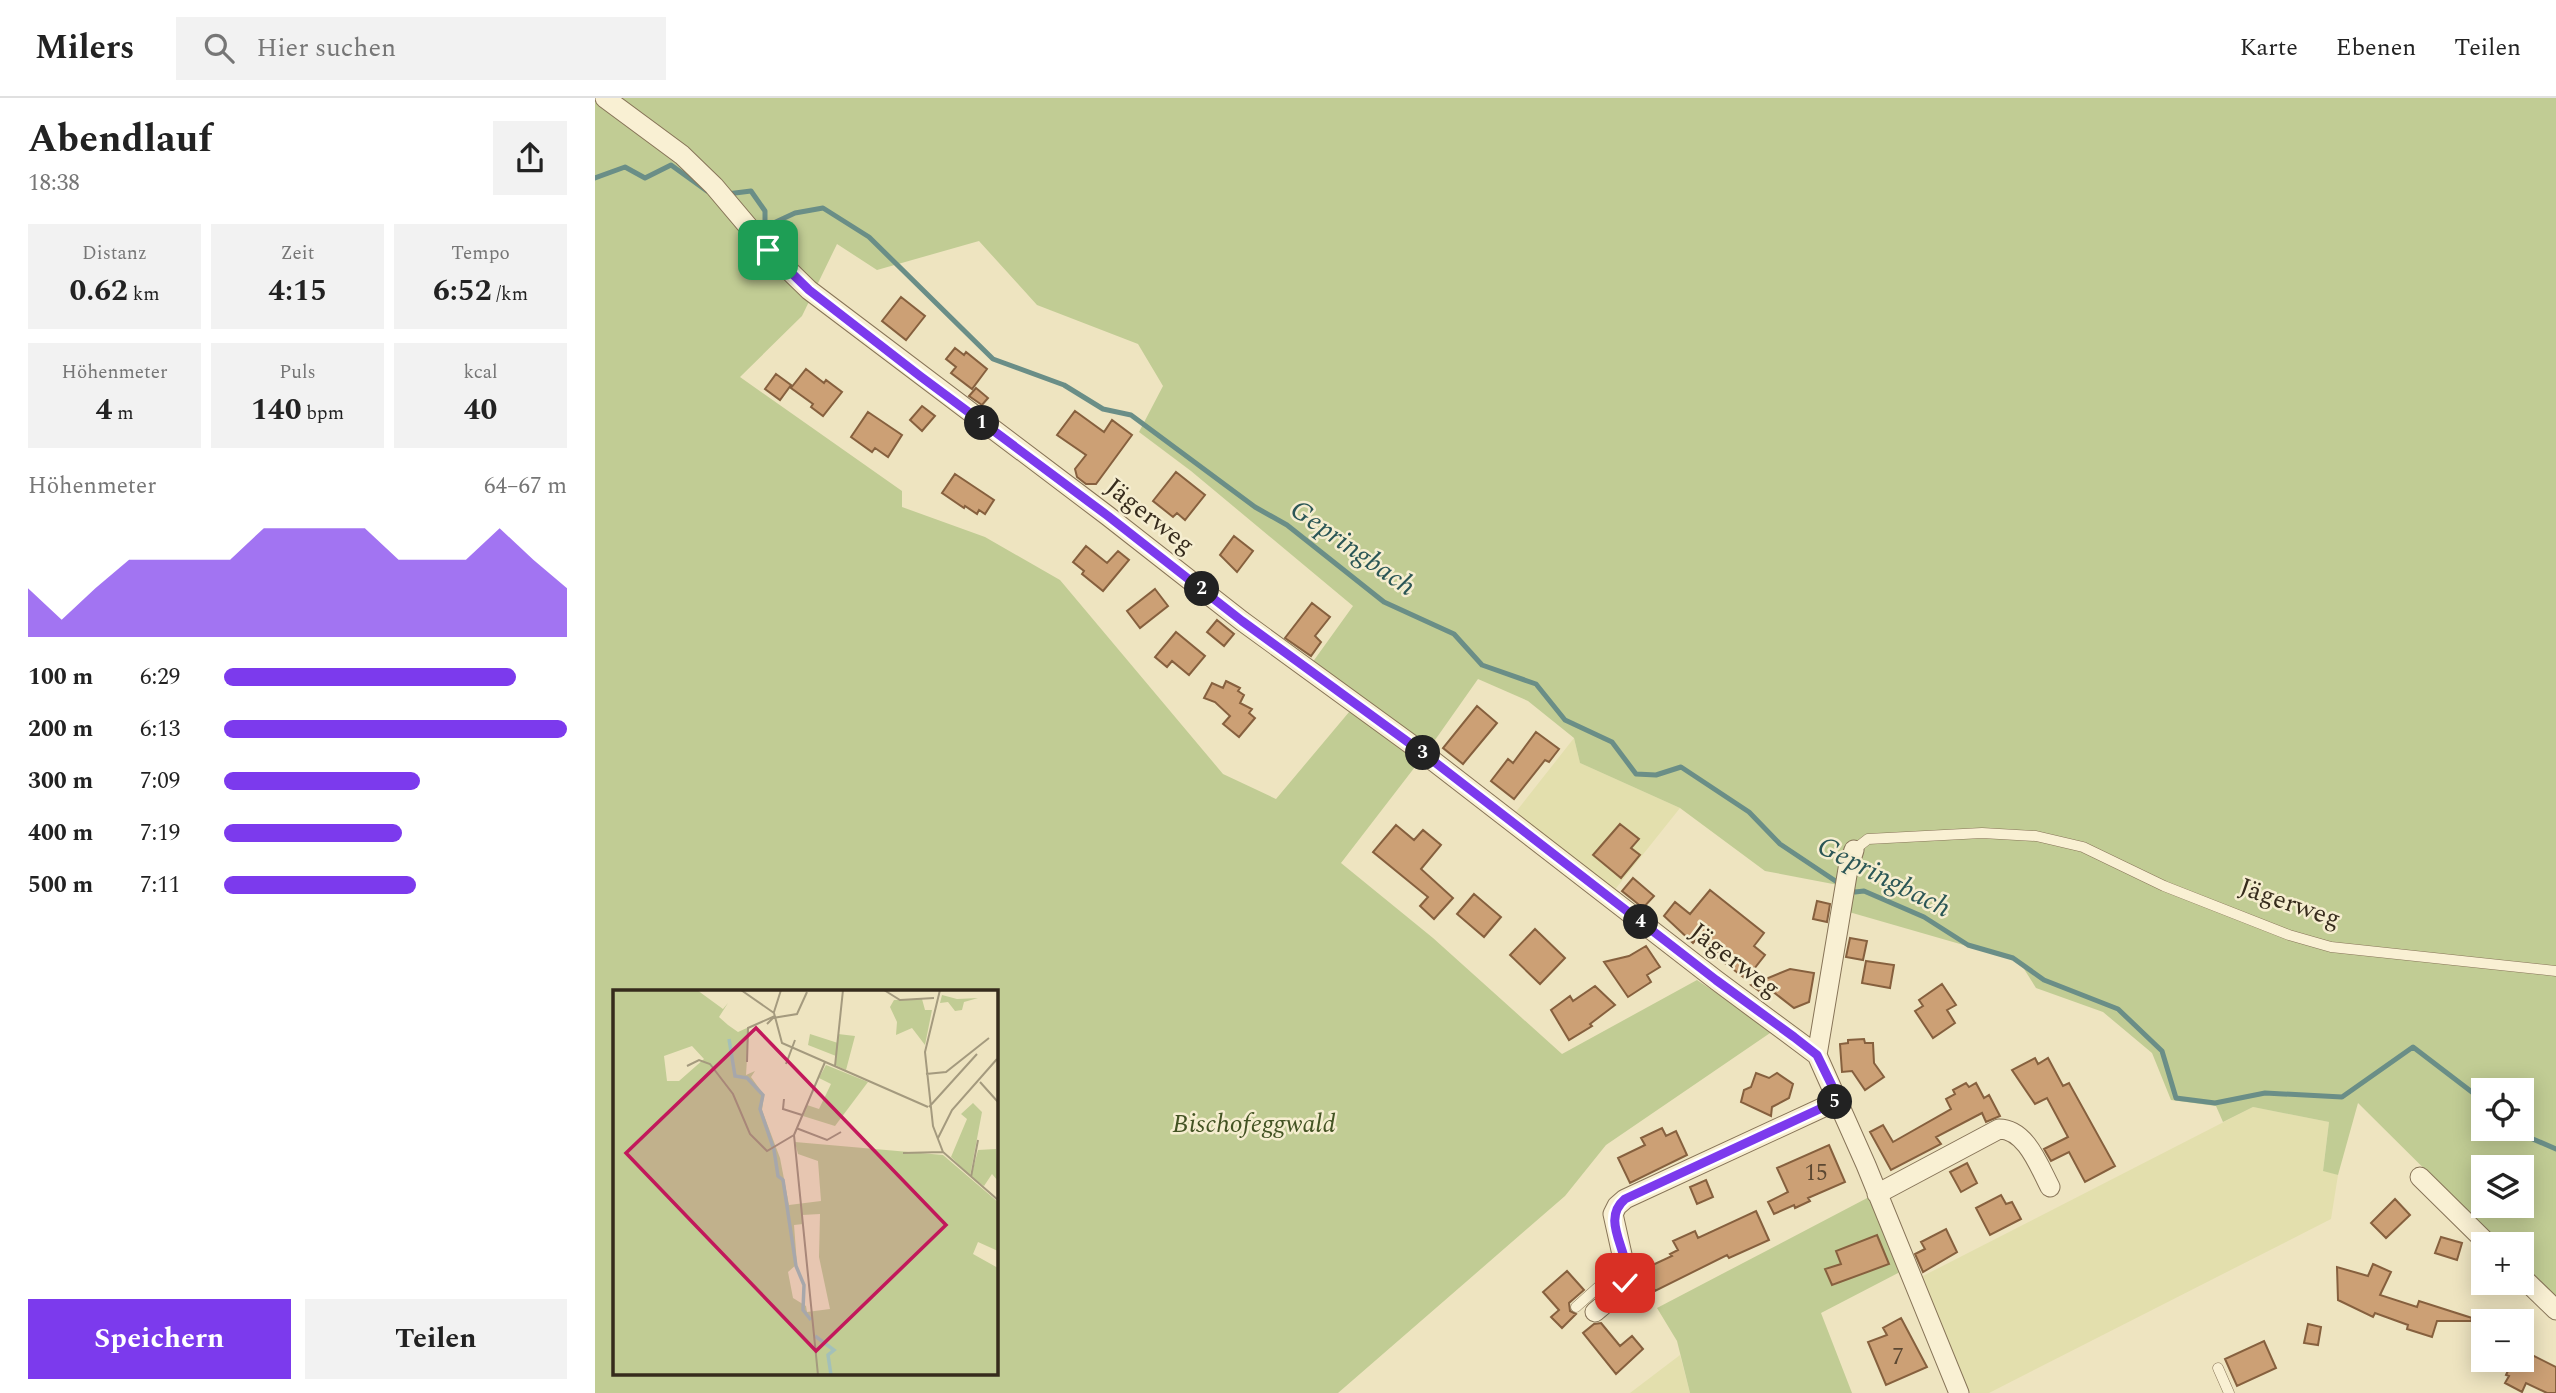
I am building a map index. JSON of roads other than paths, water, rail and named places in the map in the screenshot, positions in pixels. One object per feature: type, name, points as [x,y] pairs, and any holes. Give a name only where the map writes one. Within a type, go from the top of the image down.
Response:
[{"type":"street","name":"Jägerweg","points":[[605,98],[682,155],[714,186],[768,250],[809,290],[1242,621],[1423,753],[1817,1055],[1839,1100],[1959,1393]]},
{"type":"street","name":"Jägerweg","points":[[1817,1055],[1848,869],[1854,850]]},
{"type":"street","points":[[1586,1310],[1620,1291],[1625,1283],[1625,1263],[1613,1214],[1625,1199],[1839,1100]]},
{"type":"street","points":[[1877,1194],[1999,1129],[2019,1135],[2050,1187]]},
{"type":"street","points":[[2420,1177],[2477,1232]]},
{"type":"street","points":[[2534,1289],[2556,1310]]},
{"type":"lane","name":"Jägerweg","points":[[1854,850],[1868,839],[1982,833],[2036,836],[2083,847],[2164,886],[2289,935],[2331,947],[2556,971]]},
{"type":"lane","points":[[2218,1368],[2229,1393]]},
{"type":"waterway","name":"Gepringbach","points":[[595,178],[625,167],[645,178],[671,165],[707,191]]},
{"type":"waterway","name":"Gepringbach","points":[[727,194],[751,191],[765,211],[765,227],[795,213],[823,208],[869,237],[993,359],[1064,385],[1103,409],[1131,415],[1255,507],[1287,525],[1384,602],[1454,634],[1482,665],[1536,684],[1565,720],[1612,742],[1636,774],[1656,775],[1681,767],[1749,812],[1780,844],[1840,884]]},
{"type":"waterway","name":"Gepringbach","points":[[1849,888],[1855,892],[1864,891],[1924,917],[1968,945],[2013,958],[2044,980],[2118,1009],[2162,1051],[2176,1098],[2215,1103],[2265,1093],[2342,1097],[2413,1047],[2471,1091]]},
{"type":"waterway","name":"Gepringbach","points":[[2534,1139],[2556,1149]]},
{"type":"park label","name":"Bischofeggwald","points":[[1254,1124]]}]
